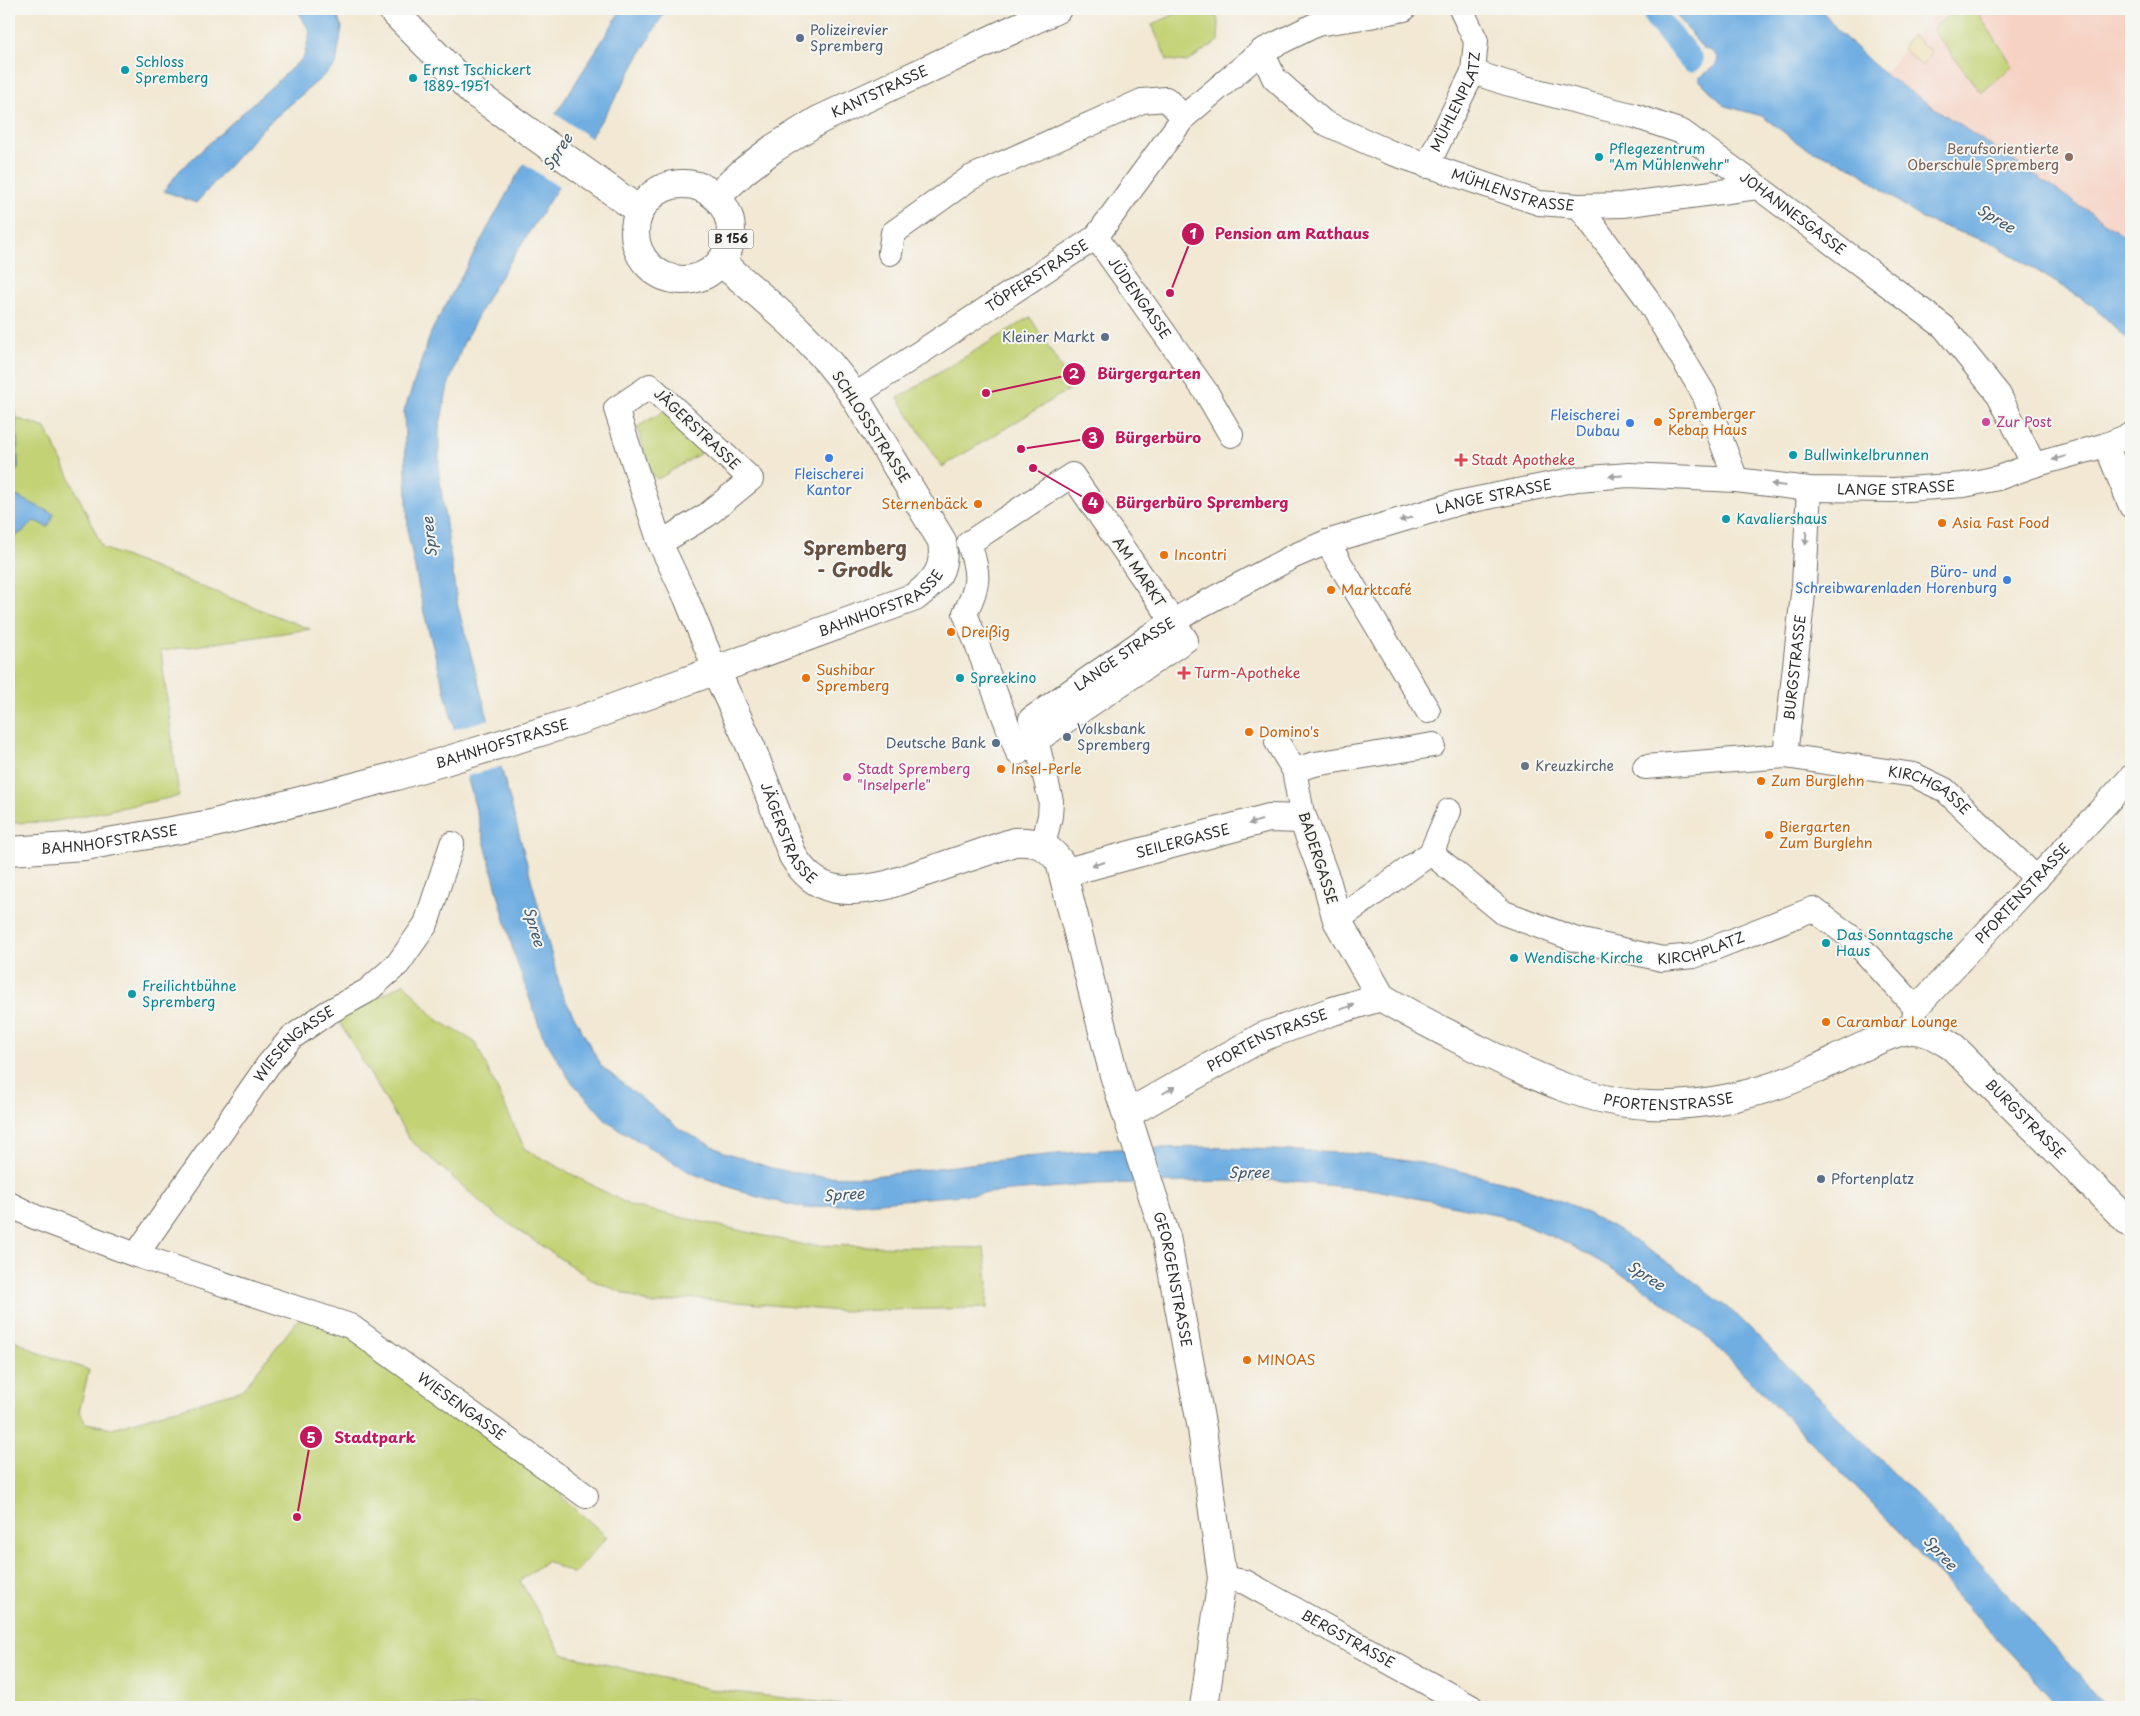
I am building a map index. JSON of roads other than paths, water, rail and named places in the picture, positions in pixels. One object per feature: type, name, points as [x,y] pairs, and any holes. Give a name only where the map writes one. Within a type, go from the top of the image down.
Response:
[{"type":"main road","points":[[391,9],[473,92],[640,211],[649,198],[661,190],[674,185],[689,184],[704,188],[716,197]]},
{"type":"main road","name":"KANTSTRASSE","points":[[716,197],[744,171],[769,152],[819,120],[1057,9]]},
{"type":"main road","name":"B 156","points":[[640,211],[635,226],[636,241],[641,256],[651,268],[664,277],[680,280],[695,279],[710,272],[721,262],[728,250],[732,236],[730,221],[725,208],[716,197]]},
{"type":"main road","name":"SCHLOSSSTRASSE","points":[[721,262],[799,328],[840,376],[942,541]]},
{"type":"main road","name":"BAHNHOFSTRASSE","points":[[9,851],[85,846],[211,824],[396,776],[555,727],[716,671],[915,597],[928,588],[939,574],[944,556],[942,541]]},
{"type":"main road","name":"JÄGERSTRASSE","points":[[716,671],[751,747],[789,847],[801,869],[811,879],[837,890],[868,890],[1014,842],[1030,841],[1055,860]]},
{"type":"main road","name":"SEILERGASSE","points":[[1055,860],[1269,818],[1303,819]]},
{"type":"main road","name":"BADERGASSE","points":[[1303,819],[1327,883],[1337,920],[1381,997]]},
{"type":"main road","name":"GEORGENSTRASSE","points":[[1055,860],[1114,1075],[1166,1237],[1202,1429],[1222,1578],[1204,1707]]},
{"type":"main road","name":"PFORTENSTRASSE","points":[[1130,1124],[1262,1036],[1332,1011],[1381,997],[1418,1019],[1526,1072],[1580,1092],[1647,1105],[1684,1105],[1766,1090],[1811,1072],[1891,1035],[1914,1019]]},
{"type":"main road","name":"BURGSTRASSE","points":[[1914,1019],[1931,1034],[1953,1047],[2131,1224]]},
{"type":"street","name":"TÖPFERSTRASSE","points":[[854,396],[1096,237],[1184,117],[1262,51],[1317,24],[1404,9]]},
{"type":"street","name":"MÜHLENPLATZ","points":[[1427,166],[1473,72],[1476,41],[1461,9]]},
{"type":"street","name":"MÜHLENSTRASSE","points":[[1262,51],[1274,78],[1323,122],[1389,152],[1539,203],[1579,206],[1646,297],[1704,394],[1736,480]]},
{"type":"street","name":"JOHANNESGASSE","points":[[1473,72],[1506,83],[1635,116],[1682,132],[1944,327],[1999,395],[2034,465]]},
{"type":"street","points":[[890,253],[892,233],[970,178],[1142,101],[1166,99],[1184,117]]},
{"type":"street","points":[[1579,206],[1622,205],[1758,187]]},
{"type":"street","name":"JÜDENGASSE","points":[[1096,237],[1206,392],[1231,435]]},
{"type":"street","name":"JÄGERSTRASSE","points":[[660,543],[707,515],[751,479],[650,386],[616,409],[660,543],[686,598],[716,671]]},
{"type":"street","name":"LANGE STRASSE","points":[[1055,860],[1050,816],[1051,801],[1031,719],[1182,616],[1294,556],[1327,542],[1458,503],[1577,479],[1629,475],[1736,480],[1809,489],[1893,490],[1964,485],[1998,478],[2034,465],[2106,445],[2131,435]]},
{"type":"street","points":[[2106,445],[2131,506]]},
{"type":"street","name":"AM MARKT","points":[[1037,740],[1018,753],[965,613],[975,594],[978,569],[969,543],[1072,475],[1182,616]]},
{"type":"street","name":"BURGSTRASSE","points":[[1784,756],[1804,585],[1809,489]]},
{"type":"street","points":[[1327,542],[1428,711]]},
{"type":"street","name":"BADERGASSE","points":[[1277,742],[1294,770],[1303,819]]},
{"type":"street","points":[[1294,770],[1315,764],[1432,745]]},
{"type":"street","name":"KIRCHGASSE","points":[[1645,767],[1784,756],[1914,775],[1945,790],[2037,879]]},
{"type":"street","name":"PFORTENSTRASSE","points":[[1914,1019],[2037,879],[2131,777]]},
{"type":"street","points":[[1431,853],[1449,811]]},
{"type":"street","name":"WIESENGASSE","points":[[136,1255],[268,1065],[291,1038],[327,1013],[367,991],[398,964],[426,924],[452,844]]},
{"type":"street","name":"BADERGASSE","points":[[1337,920],[1431,853]]},
{"type":"street","name":"KIRCHPLATZ","points":[[1431,853],[1504,913],[1574,938],[1662,959],[1694,956],[1813,909],[1852,938],[1914,1019]]},
{"type":"street","name":"WIESENGASSE","points":[[9,1204],[34,1218],[136,1255],[350,1326],[586,1496]]},
{"type":"street","name":"BERGSTRASSE","points":[[1222,1578],[1246,1582],[1471,1707]]},
{"type":"water","points":[[297,9],[334,9],[342,27],[336,65],[262,129],[196,203],[164,191],[180,170],[304,57],[310,32]]},
{"type":"water","name":"Spree","points":[[622,9],[666,9],[613,102],[490,293],[463,344],[448,386],[439,429],[439,474],[457,603],[562,994],[601,1066],[681,1130],[724,1152],[771,1168],[815,1176],[866,1177],[1025,1157],[1113,1149],[1206,1147],[1362,1154],[1440,1166],[1520,1186],[1569,1204],[1616,1229],[1678,1269],[1739,1317],[1947,1527],[2107,1707],[2060,1707],[1876,1507],[1702,1332],[1637,1283],[1569,1244],[1500,1215],[1376,1190],[1274,1180],[1097,1184],[805,1208],[757,1197],[691,1173],[609,1123],[570,1080],[542,1034],[514,954],[424,613],[408,534],[404,411],[432,330],[513,182]]},
{"type":"water","name":"Spree","points":[[1672,9],[1821,9],[1839,32],[1884,74],[2131,240],[2131,343],[2092,305],[1994,244],[1922,219],[1852,167],[1802,146],[1762,116],[1725,106],[1698,79],[1715,66],[1718,60],[1716,55],[1703,49]]},
{"type":"water","points":[[9,390],[16,418],[18,467],[12,481],[14,495],[54,514],[48,527],[34,521],[21,533],[9,537]]},
{"type":"waterway","points":[[1656,17],[1691,60]]},
{"type":"place","name":"Polizeirevier Spremberg","points":[[800,38]]},
{"type":"place","name":"Schloss Spremberg","points":[[125,70]]},
{"type":"place","name":"Ernst Tschickert 1889-1951","points":[[413,78]]},
{"type":"place","name":"Pflegezentrum \"Am Mühlenwehr\"","points":[[1599,157]]},
{"type":"place","name":"Berufsorientierte Oberschule Spremberg","points":[[2069,157]]},
{"type":"place","name":"Pension am Rathaus","points":[[1170,293]]},
{"type":"place","name":"Kleiner Markt","points":[[1105,337]]},
{"type":"place","name":"Bürgergarten","points":[[986,393]]},
{"type":"place","name":"Spremberger Kebap Haus","points":[[1658,422]]},
{"type":"place","name":"Zur Post","points":[[1986,422]]},
{"type":"place","name":"Fleischerei Dubau","points":[[1630,423]]},
{"type":"place","name":"Bürgerbüro","points":[[1021,449]]},
{"type":"place","name":"Bullwinkelbrunnen","points":[[1793,455]]},
{"type":"place","name":"Fleischerei Kantor","points":[[829,458]]},
{"type":"place","name":"Stadt Apotheke","points":[[1461,460]]},
{"type":"place","name":"Bürgerbüro Spremberg","points":[[1033,468]]},
{"type":"place","name":"Sternenbäck","points":[[978,504]]},
{"type":"place","name":"Kavaliershaus","points":[[1726,519]]},
{"type":"place","name":"Asia Fast Food","points":[[1942,523]]},
{"type":"place","name":"Incontri","points":[[1164,555]]},
{"type":"place","name":"Büro- und Schreibwarenladen Horenburg","points":[[2007,580]]},
{"type":"place","name":"Marktcafé","points":[[1331,590]]},
{"type":"place","name":"Dreißig","points":[[951,632]]},
{"type":"place","name":"Turm-Apotheke","points":[[1184,673]]},
{"type":"place","name":"Sushibar Spremberg","points":[[806,678]]},
{"type":"place","name":"Spreekino","points":[[960,678]]},
{"type":"place","name":"Domino's","points":[[1249,732]]},
{"type":"place","name":"Volksbank Spremberg","points":[[1067,737]]},
{"type":"place","name":"Deutsche Bank","points":[[996,743]]},
{"type":"place","name":"Kreuzkirche","points":[[1525,766]]},
{"type":"place","name":"Insel-Perle","points":[[1001,769]]},
{"type":"place","name":"Stadt Spremberg \"Inselperle\"","points":[[847,777]]},
{"type":"place","name":"Zum Burglehn","points":[[1761,781]]},
{"type":"place","name":"Biergarten Zum Burglehn","points":[[1769,835]]},
{"type":"place","name":"Das Sonntagsche Haus","points":[[1826,943]]},
{"type":"place","name":"Wendische Kirche","points":[[1514,958]]},
{"type":"place","name":"Freilichtbühne Spremberg","points":[[132,994]]},
{"type":"place","name":"Carambar Lounge","points":[[1826,1022]]},
{"type":"place","name":"Pfortenplatz","points":[[1821,1179]]},
{"type":"place","name":"MINOAS","points":[[1247,1360]]},
{"type":"place","name":"Stadtpark","points":[[297,1517]]},
{"type":"district","name":"Spremberg - Grodk","points":[[855,559]]}]
